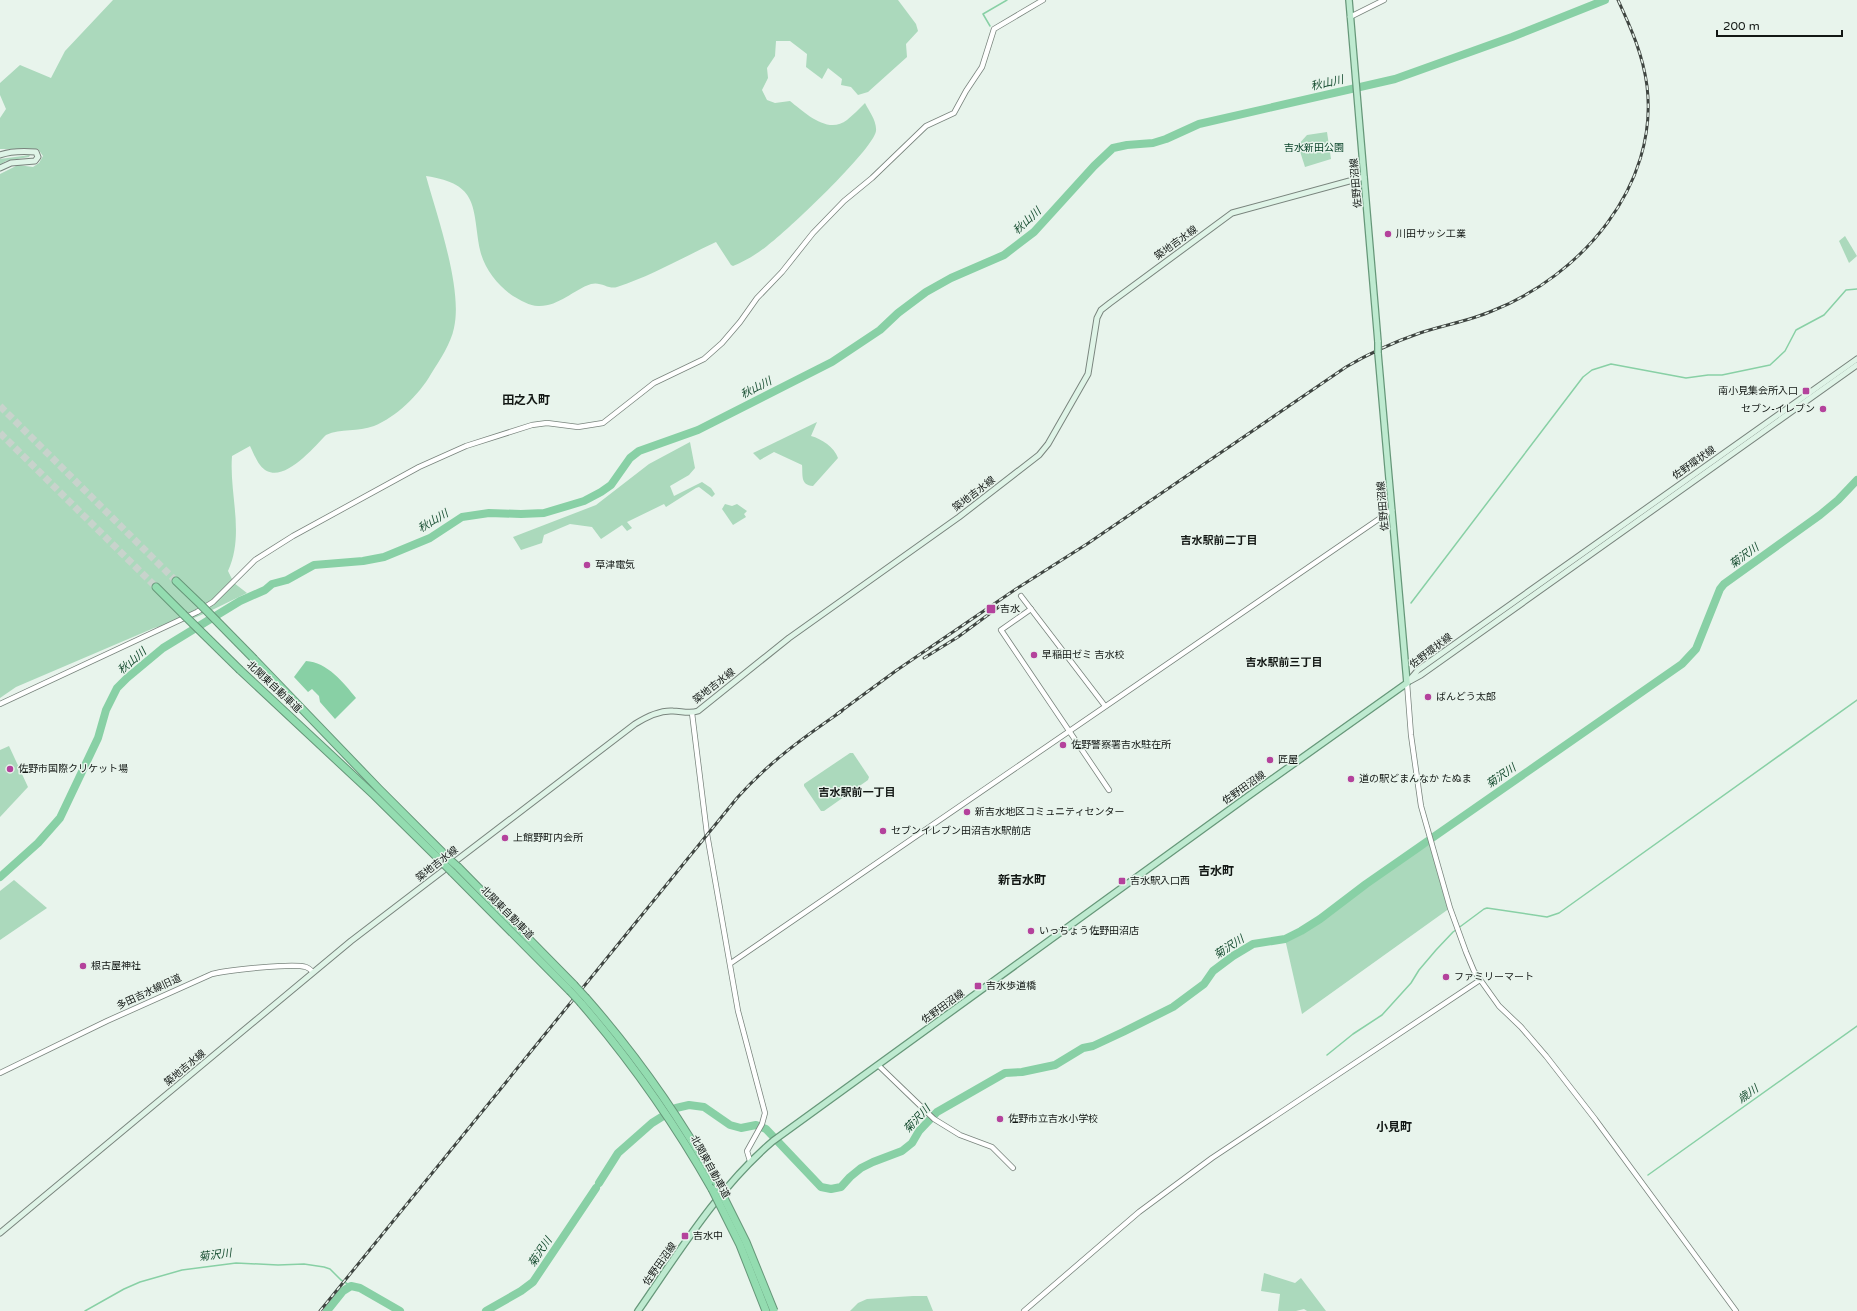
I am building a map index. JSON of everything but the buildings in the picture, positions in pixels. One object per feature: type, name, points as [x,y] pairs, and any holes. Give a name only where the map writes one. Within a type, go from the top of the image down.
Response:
[{"type":"highway","name":"北関東自動車道","points":[[176,581],[254,659],[374,784],[446,862]]},
{"type":"highway","name":"北関東自動車道","points":[[156,588],[240,670],[455,870],[584,1001],[626,1056],[664,1102],[716,1182],[746,1242],[774,1311]]},
{"type":"highway","name":"北関東自動車道","points":[[676,1121],[712,1189],[745,1257],[766,1311]]},
{"type":"main road","name":"佐野田沼線","points":[[638,1311],[712,1206],[750,1162],[792,1126],[1407,683],[1349,0]]},
{"type":"main road","points":[[0,155],[29,151],[36,152],[38,157],[34,161],[11,163],[0,168]]},
{"type":"main road","name":"築地吉水線","points":[[0,1233],[351,941],[640,721],[662,711],[692,712],[700,710],[789,638],[964,512],[1042,452],[1088,374],[1096,322],[1100,313],[1106,306],[1232,213],[1364,177]]},
{"type":"main road","name":"佐野環状線","points":[[1407,683],[1418,670],[1857,359]]},
{"type":"main road","name":"佐野環状線","points":[[1407,683],[1421,675],[1857,365]]},
{"type":"street","points":[[0,704],[197,612],[213,602],[237,576],[260,557],[293,536],[424,465],[466,446],[532,425],[547,423],[578,427],[603,423],[654,383],[704,359],[722,343],[754,303],[782,272],[803,244],[844,201],[872,178],[926,126],[954,113],[966,91],[982,68],[994,29],[1043,0]]},
{"type":"street","points":[[1350,17],[1384,0]]},
{"type":"street","points":[[731,963],[1392,510]]},
{"type":"street","points":[[1021,596],[1105,706]]},
{"type":"street","points":[[1031,609],[1001,630],[1110,790]]},
{"type":"street","points":[[1407,683],[1410,735],[1421,806],[1457,928],[1466,952],[1480,980],[1499,1006],[1521,1027],[1546,1056],[1590,1113],[1736,1311]]},
{"type":"street","points":[[692,712],[699,780],[707,834],[731,963],[738,1011],[763,1100],[765,1113],[762,1124],[747,1151],[750,1162]]},
{"type":"street","name":"多田吉水線旧道","points":[[0,1073],[107,1021],[212,974],[228,971],[296,966],[307,967],[313,972]]},
{"type":"street","points":[[1024,1311],[1139,1212],[1212,1158],[1480,980]]},
{"type":"street","points":[[878,1065],[934,1119],[960,1135],[992,1147],[1013,1168]]},
{"type":"green space","points":[[113,0],[898,0],[916,24],[918,31],[906,44],[907,57],[868,92],[858,95],[851,87],[841,85],[842,79],[828,68],[822,79],[806,67],[807,54],[790,41],[776,41],[775,56],[767,68],[768,78],[762,90],[767,100],[775,103],[790,101],[817,121],[832,125],[840,124],[847,120],[865,103],[874,120],[876,131],[871,141],[860,155],[828,190],[809,208],[763,249],[733,266],[716,242],[630,283],[614,288],[595,283],[584,287],[552,304],[545,306],[532,305],[507,292],[488,270],[480,250],[474,210],[465,192],[456,185],[426,176],[448,252],[455,293],[456,312],[453,334],[448,345],[420,390],[399,411],[374,426],[362,429],[338,431],[326,435],[304,457],[286,470],[276,473],[268,471],[260,465],[250,446],[232,456],[232,485],[236,528],[233,557],[228,571],[234,583],[247,593],[194,618],[154,628],[16,687],[0,698],[0,174],[18,165],[33,167],[39,163],[43,156],[38,149],[0,149],[0,118],[6,109],[0,95],[0,83],[20,65],[51,78],[65,51]]},
{"type":"green space","name":"吉水新田公園","points":[[1327,132],[1331,159],[1305,167],[1298,145],[1307,135]]},
{"type":"green space","points":[[30,155],[29,157],[6,161],[0,165],[0,159]]},
{"type":"green space","points":[[1845,236],[1857,256],[1849,263],[1839,241]]},
{"type":"green space","points":[[817,422],[811,436],[827,444],[834,450],[838,458],[813,486],[804,482],[802,476],[802,465],[774,452],[760,460],[753,453]]},
{"type":"green space","points":[[690,442],[695,468],[689,475],[670,486],[674,496],[702,482],[711,488],[715,494],[712,497],[699,487],[696,488],[666,507],[664,504],[627,522],[632,528],[627,531],[622,525],[601,539],[592,527],[570,524],[544,535],[542,543],[521,550],[513,537],[596,505],[649,464]]},
{"type":"green space","points":[[725,504],[732,506],[737,504],[747,511],[744,514],[746,517],[733,525],[722,509]]},
{"type":"green space","name":"佐野市国際クリケット場","points":[[9,746],[28,787],[0,817],[0,750]]},
{"type":"green space","points":[[850,753],[853,753],[869,777],[868,780],[824,811],[821,811],[804,784]]},
{"type":"green space","points":[[1432,843],[1450,908],[1302,1014],[1285,939],[1301,931],[1392,867]]},
{"type":"green space","points":[[14,880],[47,908],[0,940],[0,891]]},
{"type":"green space","points":[[1264,1273],[1295,1283],[1301,1278],[1326,1311],[1307,1311],[1304,1309],[1296,1311],[1278,1311],[1280,1294],[1261,1291]]},
{"type":"green space","points":[[927,1296],[933,1311],[850,1311],[858,1303],[867,1299]]},
{"type":"shaded area","points":[[306,661],[314,662],[328,669],[356,698],[335,719],[320,702],[319,696],[312,689],[308,692],[294,677]]},
{"type":"waterway","points":[[990,26],[983,14],[1007,0]]},
{"type":"waterway","name":"秋山川","points":[[0,877],[38,843],[60,818],[98,738],[106,710],[117,688],[163,648],[240,601],[265,590],[272,584],[287,580],[314,565],[363,561],[384,557],[430,538],[462,517],[489,513],[544,513],[584,501],[611,485],[630,458],[639,451],[698,430],[832,362],[880,330],[898,313],[926,292],[951,278],[1004,255],[1034,232],[1094,166],[1113,148],[1127,145],[1153,143],[1166,139],[1199,124],[1395,79],[1512,37],[1605,0]]},
{"type":"waterway","points":[[1411,603],[1583,377],[1592,370],[1611,364],[1686,378],[1722,375],[1770,365],[1785,351],[1796,330],[1824,315],[1846,290],[1857,289]]},
{"type":"waterway","name":"菊沢川","points":[[599,1183],[618,1153],[652,1123],[676,1108],[689,1105],[704,1107],[730,1125],[741,1128],[756,1125],[766,1129],[821,1187],[831,1189],[841,1187],[861,1168],[902,1151],[912,1143],[919,1131],[937,1112],[1005,1073],[1022,1072],[1055,1065],[1083,1048],[1093,1046],[1173,1007],[1204,984],[1213,971],[1233,956],[1253,944],[1285,939],[1320,919],[1366,884],[1682,664],[1696,649],[1720,589],[1724,584],[1820,515],[1838,500],[1857,480]]},
{"type":"waterway","points":[[1327,1055],[1353,1034],[1382,1015],[1411,983],[1419,970],[1453,932],[1484,909],[1487,908],[1547,917],[1559,913],[1857,700]]},
{"type":"waterway","name":"歳川","points":[[1648,1175],[1857,1026]]},
{"type":"waterway","name":"菊沢川","points":[[486,1311],[521,1291],[533,1282],[596,1188]]},
{"type":"waterway","name":"菊沢川","points":[[85,1311],[124,1289],[140,1282],[182,1270],[236,1263],[278,1265],[304,1264],[324,1267],[330,1269],[341,1280],[351,1286]]},
{"type":"waterway","name":"菊沢川","points":[[327,1311],[343,1291],[351,1286],[360,1288],[400,1311]]},
{"type":"tunnel","points":[[0,406],[176,581]]},
{"type":"tunnel","points":[[0,433],[156,587]]},
{"type":"railway","points":[[837,714],[897,670],[1016,589],[1087,544],[1346,367],[1373,352],[1401,340],[1492,311],[1525,295],[1555,275],[1583,251],[1607,223],[1627,192],[1640,158],[1647,123],[1647,86],[1643,63],[1632,31],[1618,0]]},
{"type":"railway","points":[[924,658],[958,637],[1000,606]]},
{"type":"railway","points":[[320,1311],[737,798],[761,773],[787,751],[842,711]]},
{"type":"place","name":"川田サッシ工業","points":[[1388,234]]},
{"type":"place","name":"南小見集会所入口","points":[[1806,391]]},
{"type":"place","name":"セブン-イレブン","points":[[1823,409]]},
{"type":"place","name":"草津電気","points":[[587,565]]},
{"type":"place","name":"吉水","points":[[991,609]]},
{"type":"place","name":"早稲田ゼミ 吉水校","points":[[1034,655]]},
{"type":"place","name":"ばんどう太郎","points":[[1428,697]]},
{"type":"place","name":"佐野警察署吉水駐在所","points":[[1063,745]]},
{"type":"place","name":"匠屋","points":[[1270,760]]},
{"type":"place","name":"佐野市国際クリケット場","points":[[10,769]]},
{"type":"place","name":"道の駅どまんなか たぬま","points":[[1351,779]]},
{"type":"place","name":"新吉水地区コミュニティセンター","points":[[967,812]]},
{"type":"place","name":"セブンイレブン田沼吉水駅前店","points":[[883,831]]},
{"type":"place","name":"上館野町内会所","points":[[505,838]]},
{"type":"place","name":"吉水駅入口西","points":[[1122,881]]},
{"type":"place","name":"いっちょう佐野田沼店","points":[[1031,931]]},
{"type":"place","name":"根古屋神社","points":[[83,966]]},
{"type":"place","name":"ファミリーマート","points":[[1446,977]]},
{"type":"place","name":"吉水歩道橋","points":[[978,986]]},
{"type":"place","name":"佐野市立吉水小学校","points":[[1000,1119]]},
{"type":"place","name":"吉水中","points":[[685,1236]]},
{"type":"district","name":"田之入町","points":[[526,400]]},
{"type":"district","name":"吉水駅前二丁目","points":[[1219,540]]},
{"type":"district","name":"吉水駅前三丁目","points":[[1284,662]]},
{"type":"district","name":"吉水駅前一丁目","points":[[857,792]]},
{"type":"district","name":"吉水町","points":[[1216,871]]},
{"type":"district","name":"新吉水町","points":[[1022,880]]},
{"type":"district","name":"小見町","points":[[1394,1127]]}]
